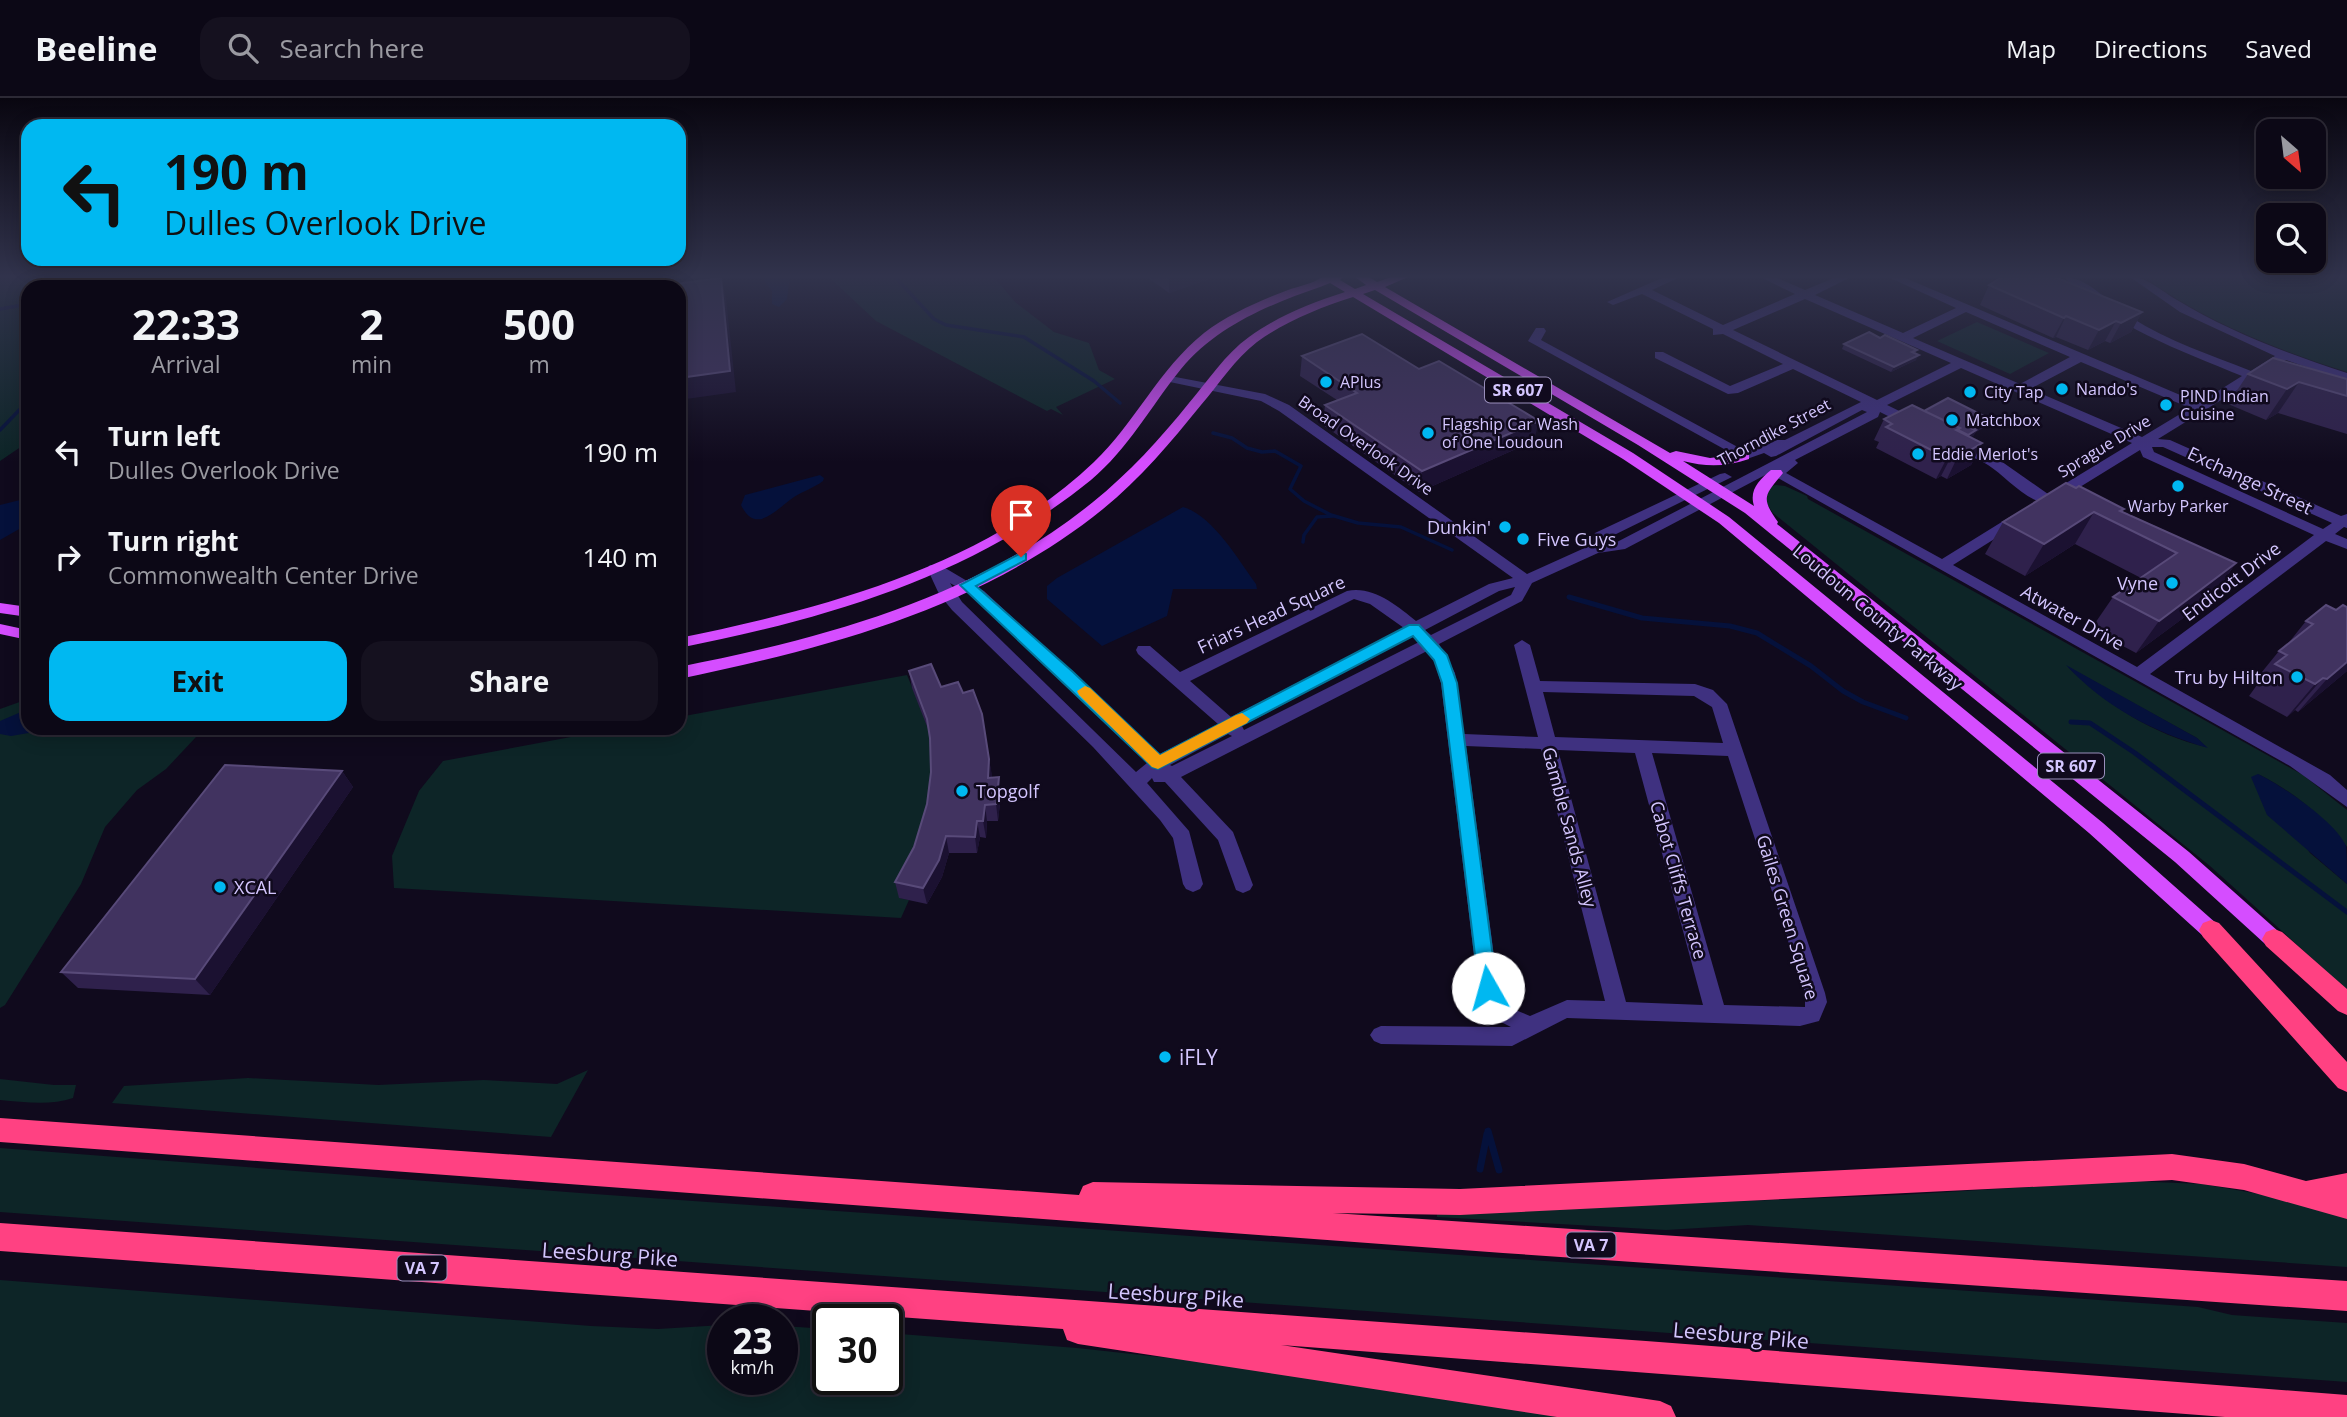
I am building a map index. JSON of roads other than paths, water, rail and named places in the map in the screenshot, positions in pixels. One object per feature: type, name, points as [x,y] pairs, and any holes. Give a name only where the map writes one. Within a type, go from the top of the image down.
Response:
[{"type":"highway","points":[[2211,930],[2347,1080]]},
{"type":"highway","points":[[2274,939],[2347,1003]]},
{"type":"highway","name":"VA 7","points":[[0,1130],[1489,1238],[2347,1296]]},
{"type":"highway","points":[[836,1189],[1460,1202],[2172,1167],[2244,1177],[2347,1206]]},
{"type":"highway","points":[[2301,1192],[2347,1186]]},
{"type":"highway","name":"Leesburg Pike","points":[[0,1237],[1646,1356],[2347,1411]]},
{"type":"highway","points":[[843,1299],[1165,1340],[1660,1417]]},
{"type":"main road","points":[[686,642],[815,611],[935,568],[1022,522],[1053,503],[1086,477],[1122,442],[1169,378],[1206,339]]},
{"type":"main road","points":[[686,671],[792,648],[878,621],[967,585],[1038,547],[1096,507],[1161,445],[1242,349],[1256,339]]},
{"type":"main road","name":"Loudoun County Parkway","points":[[1430,339],[1695,499],[1762,550],[2086,820],[2211,930],[2347,1063]]},
{"type":"main road","name":"Loudoun County Parkway","points":[[1465,339],[1643,442],[1783,535],[2130,815],[2274,939],[2347,1010]]},
{"type":"main road","points":[[1643,442],[1701,462],[1725,462],[1744,456]]},
{"type":"main road","points":[[1776,473],[1761,487],[1758,496],[1770,521],[1783,535]]},
{"type":"main road","points":[[0,608],[21,611]]},
{"type":"main road","points":[[0,629],[21,634]]},
{"type":"street","points":[[1535,339],[1534,341],[1744,456],[1798,438]]},
{"type":"street","points":[[1733,339],[1793,364],[1993,463],[2033,492],[2038,506]]},
{"type":"street","name":"Exchange Street","points":[[1909,339],[2143,443],[2165,443],[2345,522]]},
{"type":"street","points":[[2037,339],[2200,408]]},
{"type":"street","points":[[2162,339],[2274,385]]},
{"type":"street","points":[[2246,339],[2284,356],[2347,377]]},
{"type":"street","points":[[1659,355],[1728,390],[1734,390],[1793,364]]},
{"type":"street","name":"Sprague Drive","points":[[1941,566],[2284,356]]},
{"type":"street","points":[[2022,388],[2080,357]]},
{"type":"street","name":"Thorndike Street","points":[[1526,580],[1595,549],[1620,546],[1798,438],[1860,406],[1876,406],[1963,362]]},
{"type":"street","name":"Broad Overlook Drive","points":[[1169,378],[1265,398],[1283,408],[1526,580]]},
{"type":"street","name":"Thorndike Street","points":[[1716,488],[1813,445],[1873,414],[1876,406]]},
{"type":"street","name":"Exchange Street","points":[[2143,443],[2148,454],[2347,545]]},
{"type":"street","points":[[1776,473],[1813,445]]},
{"type":"street","name":"Atwater Drive","points":[[1776,473],[2306,769],[2347,800]]},
{"type":"street","name":"Endicott Drive","points":[[2137,675],[2345,522]]},
{"type":"street","points":[[935,568],[967,585],[1068,676],[1164,769],[1226,837],[1242,886]]},
{"type":"street","points":[[935,568],[947,594],[1166,815],[1182,836],[1193,884]]},
{"type":"street","points":[[1164,769],[1229,726],[1494,587],[1526,580]]},
{"type":"street","points":[[1136,782],[1243,737],[1517,598],[1526,580]]},
{"type":"street","name":"Friars Head Square","points":[[1178,680],[1352,594],[1373,598],[1414,629],[1441,658],[1446,670],[1488,988],[1506,1015],[1530,1026]]},
{"type":"street","name":"Gamble Sands Alley","points":[[1522,645],[1618,1010]]},
{"type":"street","points":[[1144,650],[1243,737]]},
{"type":"street","points":[[1042,688],[1068,676]]},
{"type":"street","name":"Gailes Green Square","points":[[1381,1035],[1512,1037],[1550,1015],[1567,1009],[1800,1017],[1812,1015],[1816,1002],[1719,704],[1702,691],[1533,686]]},
{"type":"street","points":[[1457,740],[1736,750]]},
{"type":"street","name":"Cabot Cliffs Terrace","points":[[1642,747],[1716,1014]]},
{"type":"waterway","points":[[1026,339],[1094,381],[1120,403]]},
{"type":"waterway","points":[[0,430],[21,408]]},
{"type":"waterway","points":[[1213,433],[1232,438],[1247,448],[1262,452],[1275,451],[1301,466],[1290,489],[1304,501],[1331,515],[1358,523],[1401,527],[1452,550]]},
{"type":"waterway","points":[[1303,542],[1304,535],[1317,517],[1333,516]]},
{"type":"waterway","points":[[1569,597],[1642,618],[1730,626],[1757,633],[1811,666],[1843,691],[1863,702],[1906,718]]},
{"type":"waterway","points":[[2071,722],[2090,723],[2135,753],[2347,912]]},
{"type":"waterway","points":[[1488,1131],[1499,1170]]},
{"type":"waterway","points":[[1480,1169],[1487,1134]]},
{"type":"place","name":"APlus","points":[[1326,382]]},
{"type":"place","name":"Nando's","points":[[2062,389]]},
{"type":"place","name":"City Tap","points":[[1970,392]]},
{"type":"place","name":"PIND Indian Cuisine","points":[[2166,405]]},
{"type":"place","name":"Matchbox","points":[[1952,420]]},
{"type":"place","name":"Flagship Car Wash of One Loudoun","points":[[1428,433]]},
{"type":"place","name":"Eddie Merlot's","points":[[1918,454]]},
{"type":"place","name":"Warby Parker","points":[[2178,486]]},
{"type":"place","name":"Dunkin'","points":[[1505,527]]},
{"type":"place","name":"Five Guys","points":[[1523,539]]},
{"type":"place","name":"Vyne","points":[[2172,583]]},
{"type":"place","name":"Tru by Hilton","points":[[2297,677]]},
{"type":"place","name":"Topgolf","points":[[962,791]]},
{"type":"place","name":"XCAL","points":[[220,887]]},
{"type":"place","name":"iFLY","points":[[1165,1057]]}]
